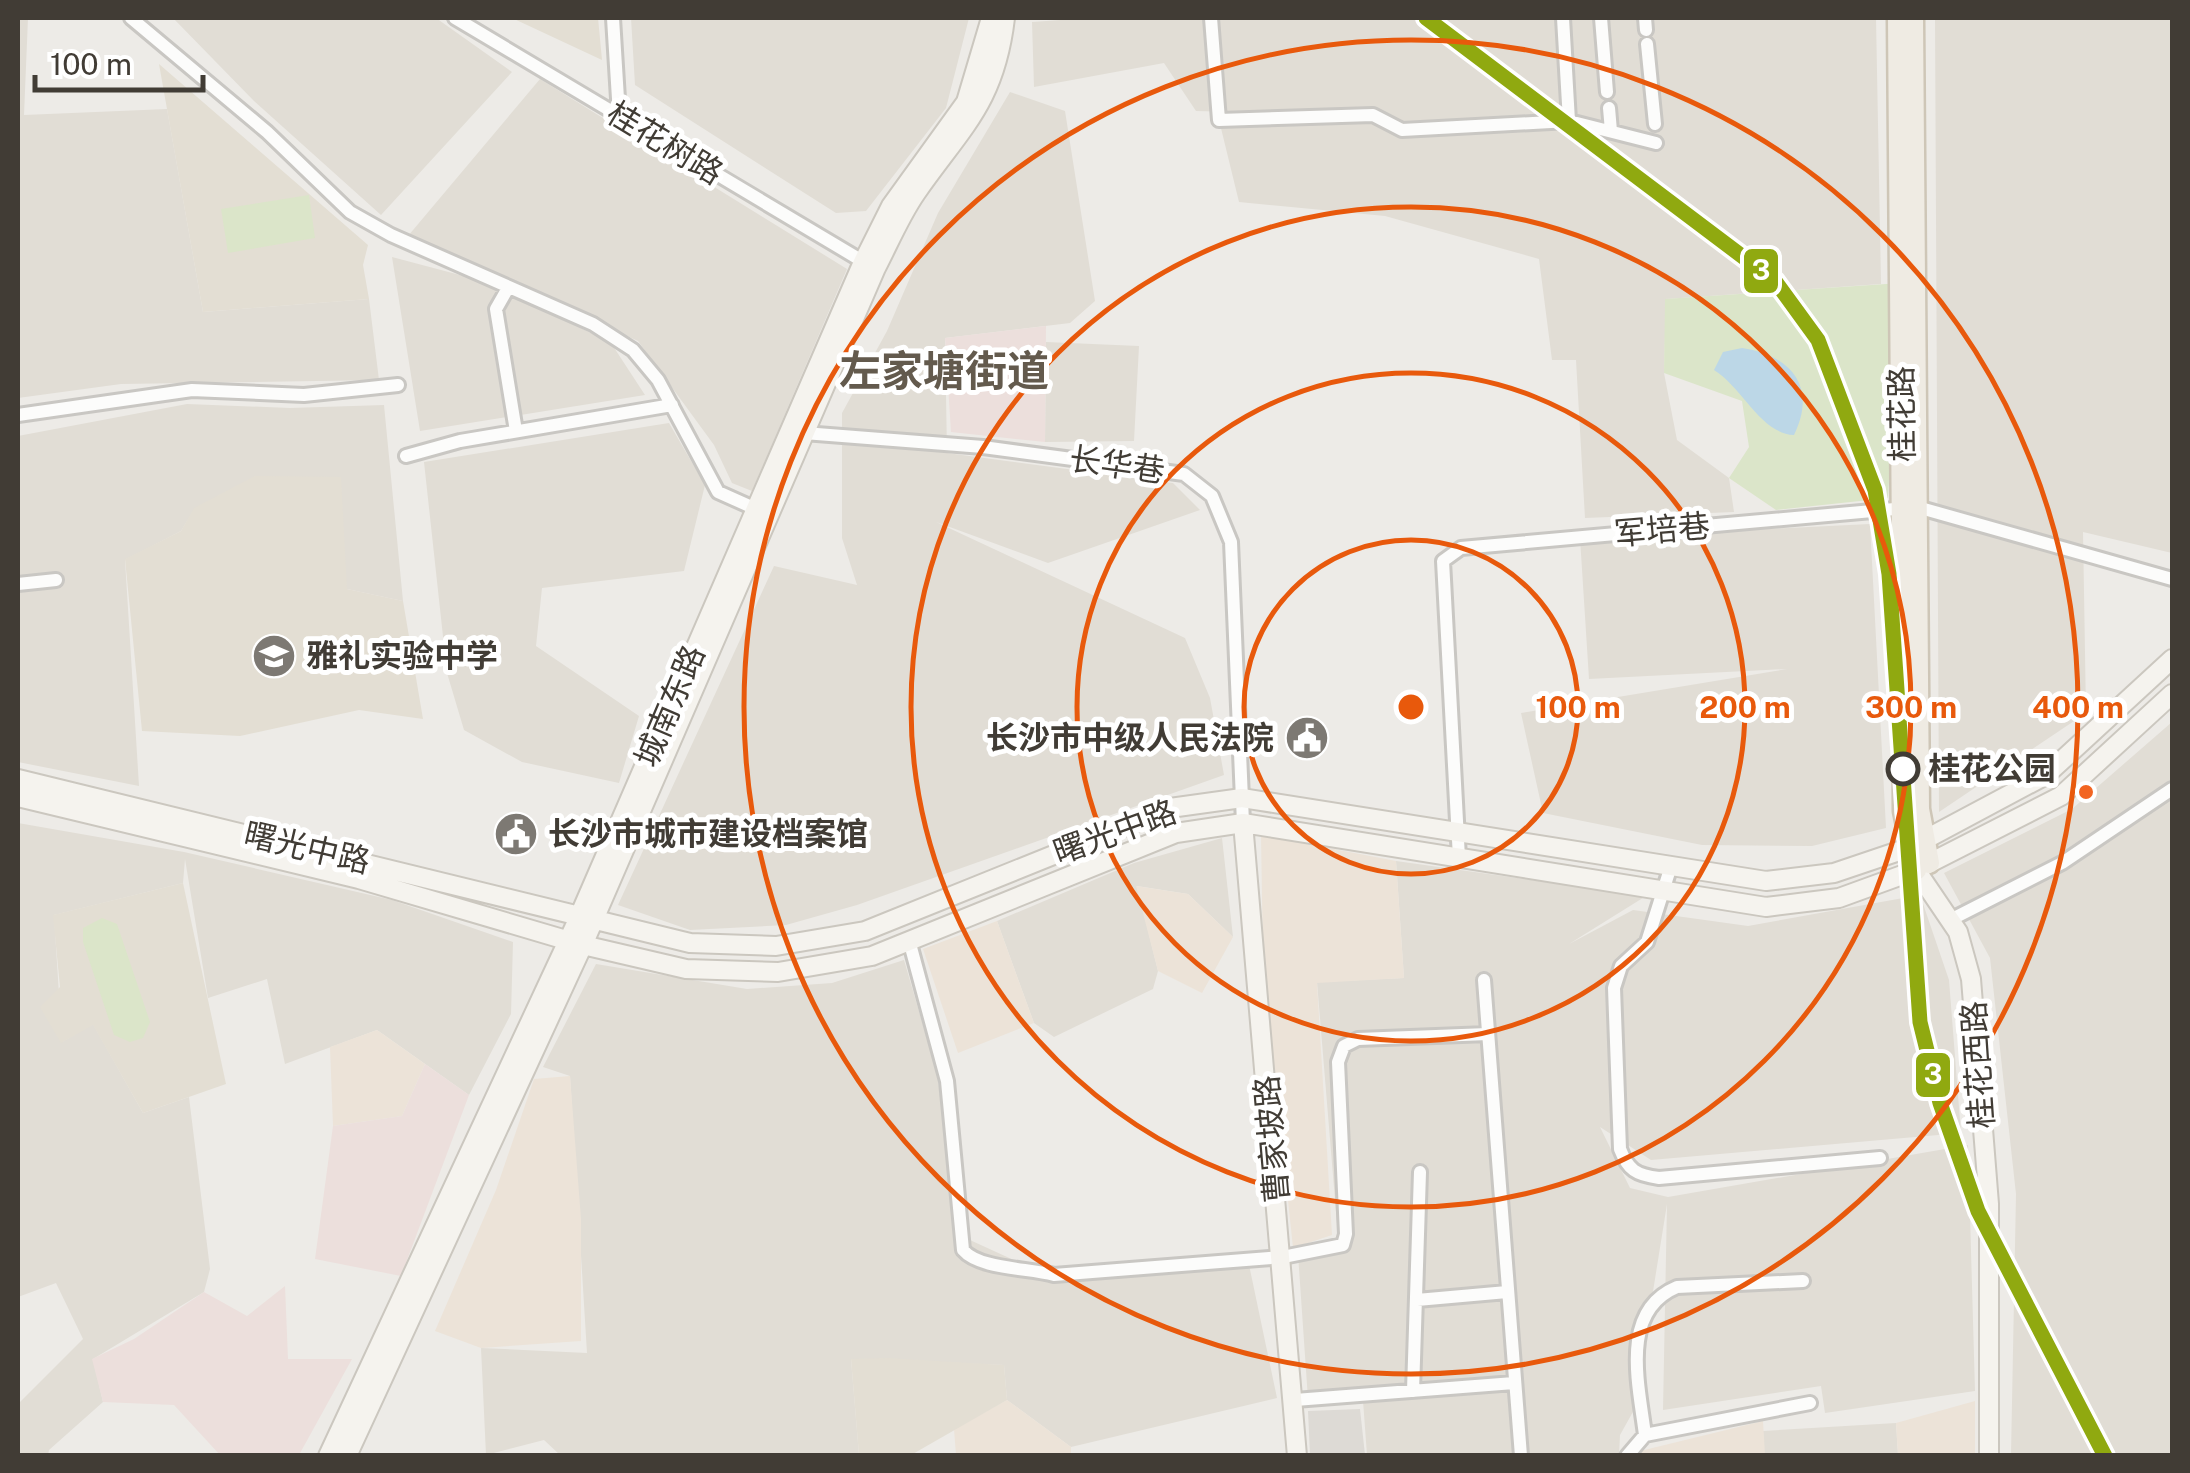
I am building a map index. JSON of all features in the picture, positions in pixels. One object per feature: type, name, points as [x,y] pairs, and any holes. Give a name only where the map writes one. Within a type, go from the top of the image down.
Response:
[{"type":"main road","name":"桂花路","points":[[1898,18],[1910,508]]},
{"type":"main road","name":"桂花路","points":[[1913,18],[1904,811],[1923,866]]},
{"type":"street","points":[[131,18],[267,132],[350,212],[391,236],[592,324],[634,350],[672,406],[718,492],[756,509]]},
{"type":"street","name":"桂花树路","points":[[455,18],[869,265]]},
{"type":"street","points":[[612,18],[620,114]]},
{"type":"street","name":"城南东路","points":[[347,1456],[804,432],[892,206],[966,102],[991,18]]},
{"type":"street","name":"城南东路","points":[[586,919],[756,509],[869,265],[979,108],[997,67],[1005,18]]},
{"type":"street","points":[[1211,18],[1219,120],[1373,115],[1402,130],[1569,121],[1656,143]]},
{"type":"street","points":[[1563,18],[1569,121]]},
{"type":"street","points":[[1601,18],[1607,92]]},
{"type":"street","points":[[1646,30],[1655,124]]},
{"type":"street","points":[[1609,108],[1610,131]]},
{"type":"street","points":[[508,288],[496,309],[516,431]]},
{"type":"street","points":[[18,415],[192,390],[304,396],[398,386]]},
{"type":"street","points":[[406,456],[516,431],[672,406]]},
{"type":"street","name":"长华巷","points":[[804,432],[983,447],[1184,474],[1212,496],[1231,542],[1242,824]]},
{"type":"street","name":"军培巷","points":[[1459,858],[1442,561],[1461,548],[1910,508],[2172,579]]},
{"type":"street","points":[[18,584],[56,580]]},
{"type":"street","name":"曙光中路","points":[[18,779],[690,943],[776,946],[865,931],[1170,808],[1242,798],[1766,881],[1834,872],[1918,844],[2046,775],[2172,660]]},
{"type":"street","name":"曙光中路","points":[[18,797],[359,879],[576,942],[686,968],[778,972],[872,956],[1176,833],[1242,824],[1766,907],[1839,898],[1923,866],[2061,796],[2172,694]]},
{"type":"street","points":[[1950,920],[2062,864],[2172,789]]},
{"type":"street","name":"曹家坡路","points":[[1242,824],[1296,1400],[1297,1456]]},
{"type":"street","name":"桂花西路","points":[[1923,866],[1958,932],[1971,980],[1989,1204],[1989,1456]]},
{"type":"street","points":[[1670,868],[1647,942],[1621,966],[1614,988],[1620,1148],[1626,1166],[1639,1175],[1659,1178],[1880,1158]]},
{"type":"street","points":[[909,940],[948,1081],[959,1235],[968,1256],[988,1264],[1029,1268],[1054,1276],[1283,1257],[1343,1245],[1346,1234],[1338,1062],[1344,1046],[1358,1039],[1488,1034]]},
{"type":"street","name":"城南东路","points":[[328,1456],[576,942]]},
{"type":"street","points":[[1484,980],[1521,1456]]},
{"type":"street","points":[[1413,1391],[1412,1316],[1417,1300],[1420,1172]]},
{"type":"street","points":[[1645,1436],[1636,1358],[1648,1308],[1658,1294],[1677,1287],[1803,1280]]},
{"type":"street","points":[[1417,1300],[1507,1292]]},
{"type":"street","points":[[1296,1400],[1514,1383]]},
{"type":"street","points":[[1627,1456],[1645,1436],[1810,1403]]},
{"type":"shaded area","points":[[18,18],[28,18],[24,115],[167,109],[203,312],[369,299],[379,380],[121,384],[18,398]]},
{"type":"shaded area","points":[[173,18],[436,18],[512,72],[381,215],[254,101]]},
{"type":"shaded area","points":[[512,18],[598,18],[602,60]]},
{"type":"shaded area","points":[[631,18],[969,18],[946,108],[866,211],[836,213],[635,85]]},
{"type":"shaded area","points":[[1089,18],[1876,18],[1881,284],[1666,299],[1664,373],[1677,440],[1729,478],[1734,512],[1585,518],[1576,360],[1552,360],[1539,259],[1385,216],[1239,202],[1219,120],[1344,115],[1196,111],[1164,63],[1034,87],[1032,22]]},
{"type":"shaded area","points":[[1935,18],[2172,18],[2172,553],[2083,532],[2086,713],[1939,812]]},
{"type":"shaded area","points":[[159,64],[368,245],[363,265],[369,299],[203,312]]},
{"type":"shaded area","points":[[540,79],[847,269],[752,491],[732,483],[714,445],[638,341],[408,236]]},
{"type":"shaded area","points":[[1010,92],[1065,111],[1095,301],[1070,323],[945,338],[947,453],[1173,483],[1200,510],[1048,563],[936,522],[1185,638],[1210,698],[1224,775],[857,905],[786,925],[690,930],[618,905],[774,566],[857,585],[842,538],[842,413],[887,331],[938,213]]},
{"type":"shaded area","points":[[392,257],[490,283],[611,343],[645,395],[420,431]]},
{"type":"shaded area","points":[[1046,326],[1045,442],[951,432],[945,338]]},
{"type":"shaded area","points":[[1046,342],[1139,346],[1134,441],[1045,442]]},
{"type":"shaded area","points":[[187,404],[290,408],[384,405],[403,601],[347,589],[195,508],[181,531],[125,560],[139,786],[18,762],[18,436]]},
{"type":"shaded area","points":[[669,423],[705,485],[684,571],[542,588],[536,646],[639,716],[619,783],[522,762],[464,730],[447,673],[424,462]]},
{"type":"shaded area","name":"雅礼实验中学","points":[[255,476],[341,477],[347,589],[403,601],[423,719],[359,710],[240,736],[142,731],[125,559],[181,531],[194,508]]},
{"type":"shaded area","points":[[1870,524],[1886,828],[1812,846],[1702,845],[1543,813],[1521,713],[1787,669],[1589,679],[1580,538]]},
{"type":"shaded area","points":[[2172,722],[2172,1455],[2011,1455],[2016,1194],[1990,958],[1944,873],[2072,809]]},
{"type":"shaded area","points":[[18,823],[184,852],[392,900],[513,942],[511,1014],[469,1095],[377,1030],[285,1064],[267,979],[208,998],[185,859],[183,883],[54,915],[62,1042],[93,1024],[143,1113],[189,1097],[210,1269],[204,1292],[93,1359],[103,1402],[48,1455],[18,1455],[18,1404],[83,1339],[56,1283],[18,1297]]},
{"type":"shaded area","points":[[1261,835],[1396,861],[1404,978],[1317,983],[1332,1235],[1293,1248],[1263,960]]},
{"type":"shaded area","points":[[1222,838],[1233,937],[1188,894],[1137,886],[1158,971],[1153,989],[1054,1037],[1034,1023],[997,921],[1134,863]]},
{"type":"shaded area","points":[[1396,861],[1646,896],[1569,944],[1633,910],[1748,926],[1920,895],[1949,980],[1961,1133],[1651,1160],[1600,1127],[1630,1188],[1668,1197],[1968,1145],[1975,1391],[1825,1413],[1821,1386],[1663,1410],[1667,1204],[1634,1410],[1620,1435],[1619,1455],[1367,1455],[1362,1387],[1308,1399],[1298,1254],[1338,1236],[1317,982],[1404,978]]},
{"type":"shaded area","points":[[183,883],[226,1084],[143,1113],[93,1025],[61,1043],[40,1007],[60,987],[53,915]]},
{"type":"shaded area","points":[[1136,886],[1188,894],[1233,937],[1202,993],[1158,971]]},
{"type":"shaded area","points":[[997,921],[1034,1023],[958,1053],[923,949]]},
{"type":"shaded area","points":[[904,960],[937,1073],[959,1235],[1040,1272],[1248,1260],[1277,1398],[1071,1447],[1007,1400],[1004,1365],[851,1359],[859,1455],[560,1455],[544,1440],[486,1455],[481,1348],[587,1353],[570,1076],[543,1067],[596,964],[747,989],[832,983]]},
{"type":"shaded area","points":[[377,1030],[425,1064],[402,1116],[333,1126],[330,1047]]},
{"type":"shaded area","points":[[425,1064],[469,1095],[401,1276],[315,1259],[333,1126],[402,1116]]},
{"type":"shaded area","points":[[570,1076],[581,1219],[581,1341],[481,1348],[435,1331],[496,1190],[534,1079]]},
{"type":"shaded area","points":[[285,1286],[288,1359],[352,1359],[299,1455],[220,1455],[174,1405],[103,1402],[92,1359],[134,1339],[204,1292],[247,1316]]},
{"type":"shaded area","points":[[851,1359],[1004,1365],[1007,1400],[911,1455],[859,1455]]},
{"type":"shaded area","points":[[1007,1400],[1071,1447],[1071,1455],[956,1455],[954,1429]]},
{"type":"shaded area","points":[[1975,1401],[1975,1455],[1898,1455],[1896,1423]]},
{"type":"shaded area","points":[[1360,1409],[1365,1455],[1310,1455],[1308,1411]]},
{"type":"shaded area","points":[[1763,1421],[1765,1455],[1636,1456],[1636,1452]]},
{"type":"shaded area","points":[[1896,1423],[1898,1455],[1764,1455],[1763,1431]]},
{"type":"green space","points":[[309,195],[315,238],[228,253],[221,209]]},
{"type":"green space","points":[[1901,283],[1888,498],[1776,510],[1729,478],[1749,447],[1742,401],[1664,373],[1665,299]]},
{"type":"green space","points":[[102,918],[117,924],[150,1022],[143,1038],[130,1042],[114,1035],[83,942],[83,928]]},
{"type":"water","points":[[1742,348],[1774,358],[1795,376],[1803,402],[1794,435],[1771,427],[1714,370],[1723,352]]},
{"type":"transit line","name":"3","points":[[1426,18],[1775,281],[1818,340],[1875,490],[1889,574],[1920,1022],[1940,1103],[1978,1211],[2105,1456]]},
{"type":"place","name":"雅礼实验中学","points":[[274,656]]},
{"type":"place","name":"长沙市中级人民法院","points":[[1307,738]]},
{"type":"place","name":"桂花公园","points":[[1903,769]]},
{"type":"place","name":"长沙市城市建设档案馆","points":[[516,834]]},
{"type":"district","name":"左家塘街道","points":[[944,371]]}]
